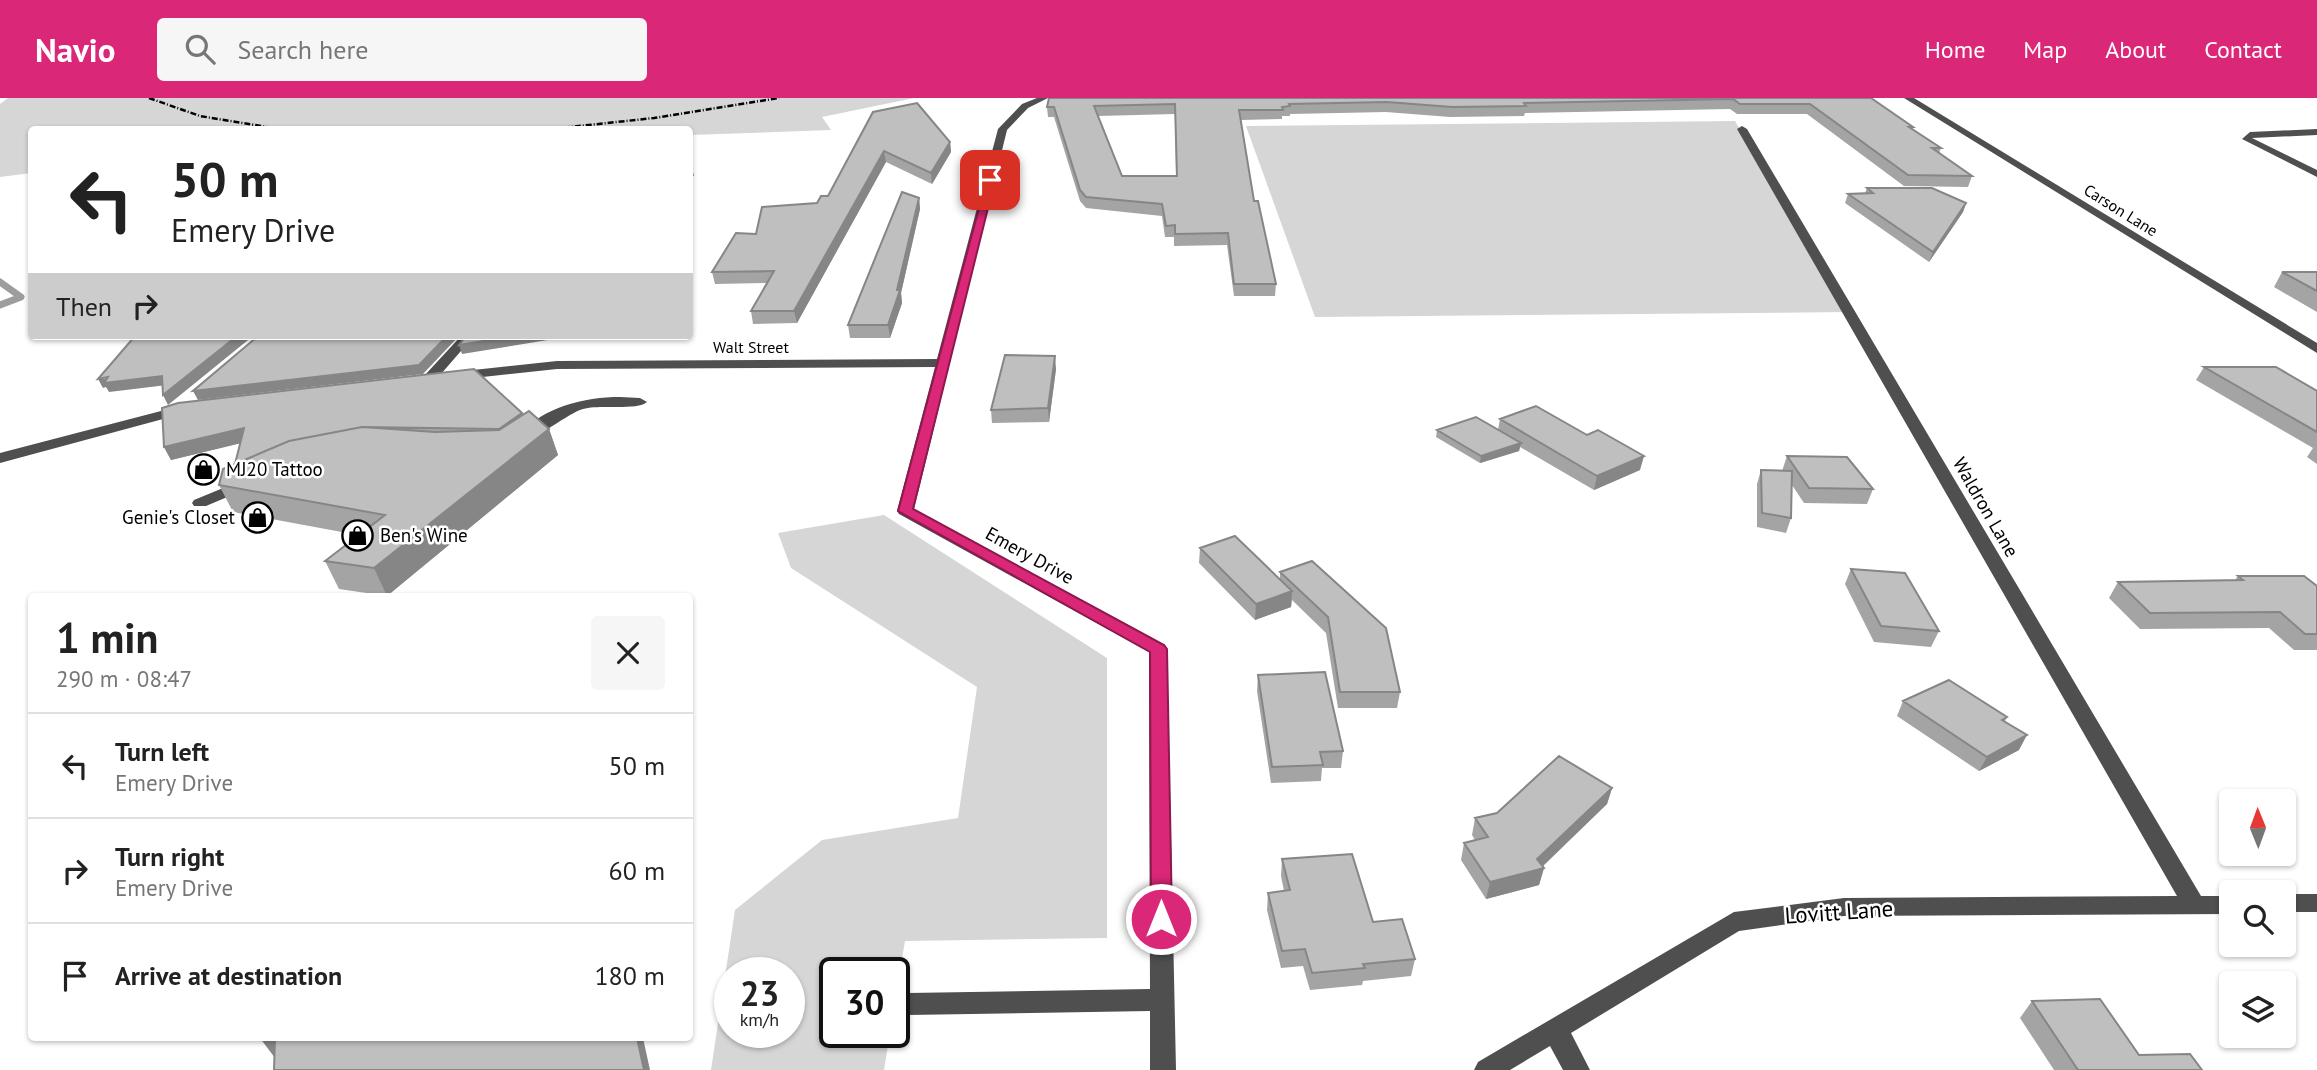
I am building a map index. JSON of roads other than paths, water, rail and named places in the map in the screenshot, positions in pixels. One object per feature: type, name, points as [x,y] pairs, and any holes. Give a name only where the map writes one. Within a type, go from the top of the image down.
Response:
[{"type":"street","name":"Emery Drive","points":[[1044,98],[1025,106],[1003,129],[905,511],[1158,649],[1163,1070]]},
{"type":"street","name":"Carson Lane","points":[[1908,98],[2317,349]]},
{"type":"street","name":"Waldron Lane","points":[[1742,129],[2194,905]]},
{"type":"street","points":[[2317,132],[2250,135],[2247,139],[2317,174]]},
{"type":"street","name":"Walt Street","points":[[464,340],[422,380],[557,365],[945,363]]},
{"type":"street","points":[[508,448],[564,409],[597,400],[640,402]]},
{"type":"street","points":[[0,458],[172,412],[193,402]]},
{"type":"street","points":[[200,503],[261,477]]},
{"type":"street","points":[[2296,904],[2317,903]]},
{"type":"street","name":"Lovitt Lane","points":[[1487,1070],[1734,922],[1844,907],[2219,905]]},
{"type":"street","points":[[910,1004],[1162,1000]]},
{"type":"street","points":[[1555,1029],[1577,1070]]},
{"type":"waterway","points":[[0,282],[21,297],[0,305]]},
{"type":"railway","points":[[149,98],[200,116],[261,126]]},
{"type":"railway","points":[[579,126],[654,118],[779,98]]},
{"type":"place","name":"MJ20 Tattoo","points":[[203,469]]},
{"type":"place","name":"Genie's Closet","points":[[258,517]]},
{"type":"place","name":"Ben's Wine","points":[[357,535]]}]
